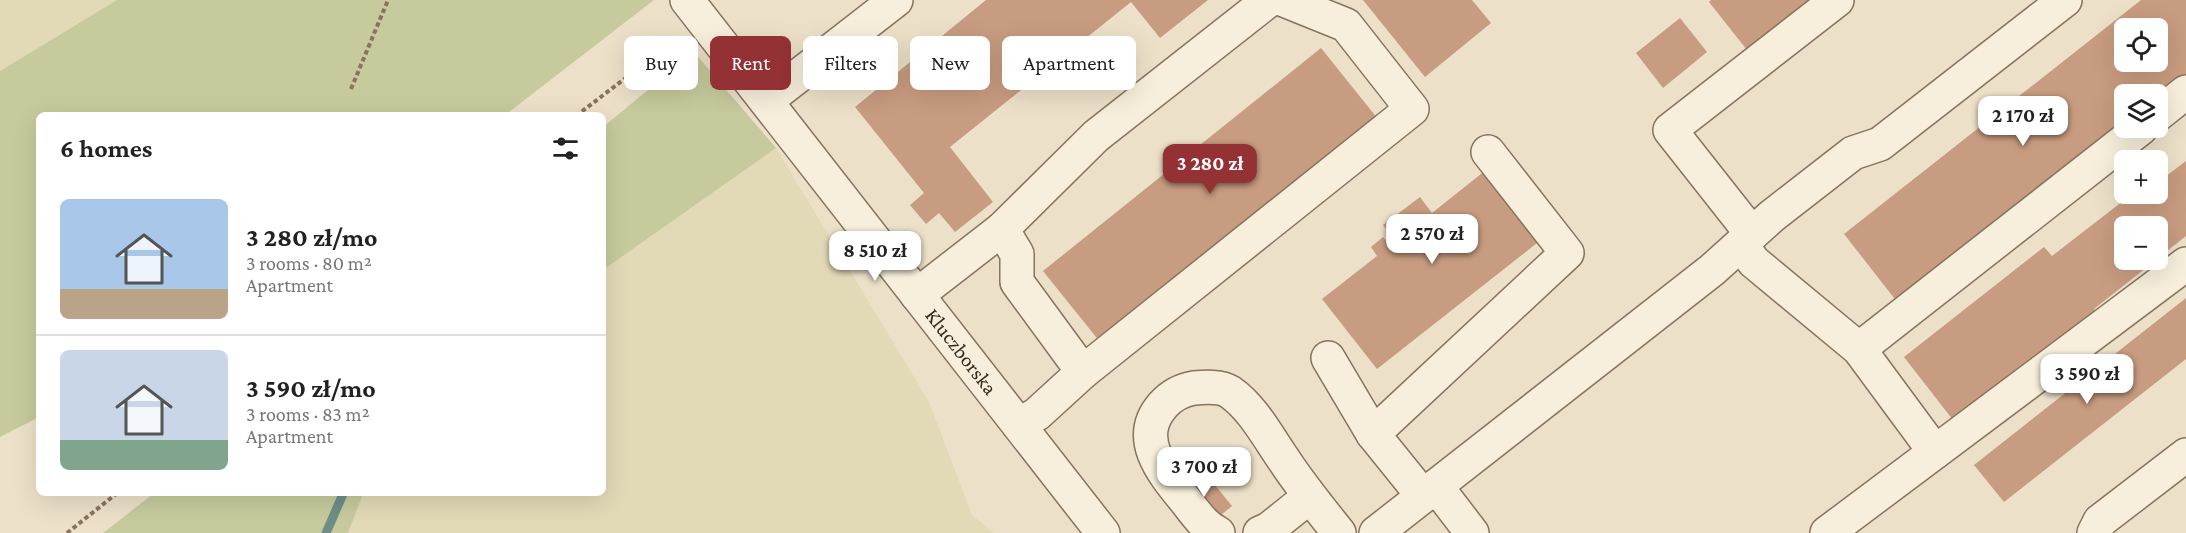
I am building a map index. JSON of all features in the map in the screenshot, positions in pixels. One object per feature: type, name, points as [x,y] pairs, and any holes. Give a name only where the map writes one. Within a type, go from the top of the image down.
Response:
[{"type":"street","name":"Kluczborska","points":[[687,0],[1102,533]]},
{"type":"street","points":[[766,101],[896,0]]},
{"type":"street","points":[[917,295],[1002,230],[1096,136],[1269,0]]},
{"type":"street","points":[[1019,425],[1037,414],[1083,372],[1412,109],[1346,25],[1284,0]]},
{"type":"street","points":[[1837,0],[1670,130],[1747,240],[1754,262],[1859,349],[1935,452]]},
{"type":"street","points":[[1853,153],[1866,130],[2031,0]]},
{"type":"street","points":[[1376,533],[1694,285],[1853,153],[1880,144],[2065,0]]},
{"type":"street","points":[[2168,106],[2186,92]]},
{"type":"street","points":[[1859,349],[2128,138]]},
{"type":"street","points":[[1373,434],[1567,253],[1488,152]]},
{"type":"street","points":[[1002,230],[1017,254],[1017,282],[1083,372]]},
{"type":"street","points":[[1827,533],[2186,264]]},
{"type":"street","points":[[1328,358],[1373,434],[1472,533]]},
{"type":"street","points":[[1218,533],[1208,527],[1167,477],[1157,462],[1151,444],[1152,426],[1158,411],[1170,397],[1187,389],[1205,387],[1227,390],[1244,403],[1309,497],[1339,533]]},
{"type":"street","points":[[2101,529],[2186,455]]},
{"type":"street","points":[[1260,533],[1269,529],[1309,497]]},
{"type":"path","points":[[351,89],[388,0]]},
{"type":"path","points":[[581,112],[624,79]]},
{"type":"path","points":[[67,533],[113,496]]},
{"type":"shaded area","points":[[0,0],[117,0],[0,71]]},
{"type":"shaded area","points":[[776,148],[929,402],[972,515],[994,533],[348,533],[362,496],[606,496],[606,268]]},
{"type":"green space","points":[[117,0],[654,0],[509,112],[36,112],[36,419],[0,437],[0,71]]},
{"type":"green space","points":[[698,57],[710,71],[710,90],[726,90],[776,148],[606,268],[606,125],[648,90],[698,90]]},
{"type":"green space","points":[[150,496],[362,496],[348,533],[103,533]]},
{"type":"building","points":[[986,0],[1208,0],[1160,38],[1131,2],[1089,36],[1002,36],[1002,90],[1021,90],[950,147],[993,202],[955,232],[939,213],[926,224],[910,205],[924,193],[855,107],[876,90],[898,90],[898,72],[910,62],[910,90],[990,90],[990,36],[942,36]]},
{"type":"building","points":[[1363,0],[1472,0],[1491,23],[1425,77]]},
{"type":"building","points":[[1711,0],[1810,0],[1747,50],[1709,2]]},
{"type":"building","points":[[2141,0],[2186,0],[2186,76],[2168,90],[2168,84],[2114,84],[2114,133],[1898,303],[1844,234],[2114,21],[2114,72],[2168,72],[2168,18],[2118,18]]},
{"type":"building","points":[[1680,18],[1707,52],[1663,88],[1636,53]]},
{"type":"building","points":[[1321,48],[1378,119],[1100,342],[1043,271]]},
{"type":"building","points":[[2186,161],[2186,236],[2168,250],[2168,216],[2114,216],[2114,270],[2143,270],[2094,309],[2101,318],[1960,429],[1904,357],[2044,247],[2052,256],[2119,204],[2168,204],[2168,175]]},
{"type":"building","points":[[1491,166],[1546,236],[1377,369],[1322,299],[1377,256],[1371,247],[1383,237],[1390,245],[1396,241],[1383,225],[1420,197],[1432,213]]},
{"type":"building","points":[[2186,298],[2186,359],[2004,502],[1974,465]]},
{"type":"building","points":[[1202,469],[1232,506],[1205,528],[1175,491]]},
{"type":"waterway","points":[[326,533],[342,496]]}]
